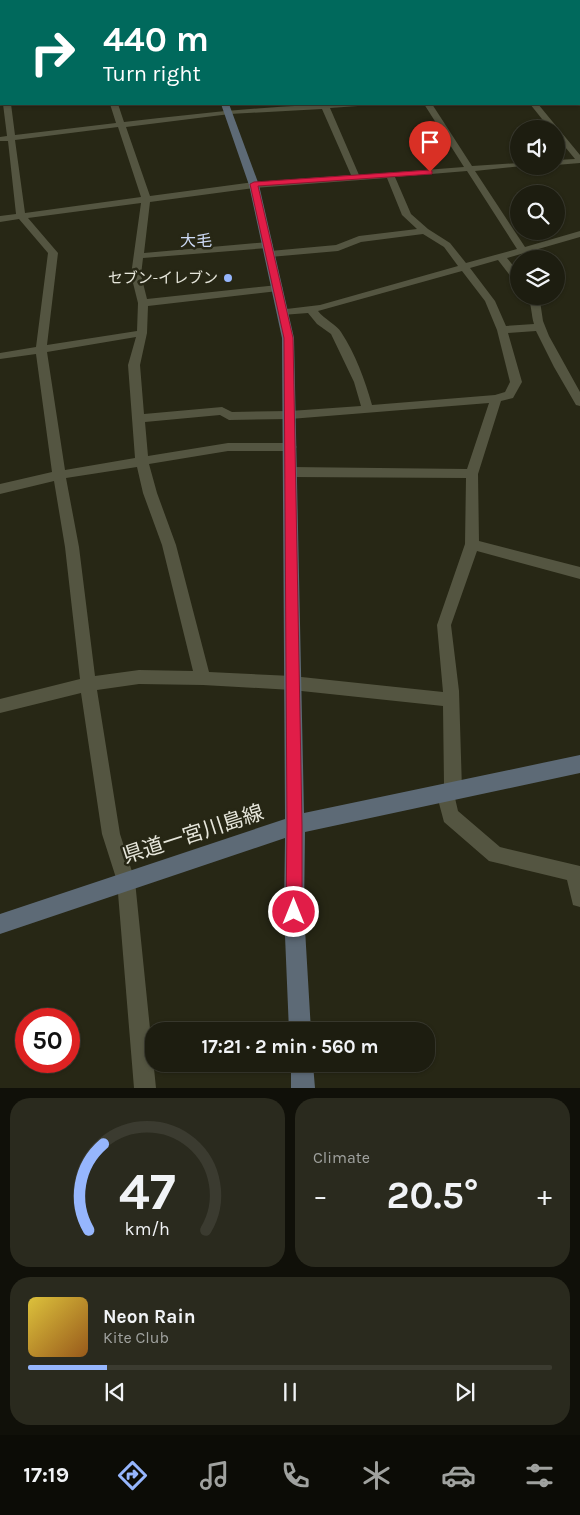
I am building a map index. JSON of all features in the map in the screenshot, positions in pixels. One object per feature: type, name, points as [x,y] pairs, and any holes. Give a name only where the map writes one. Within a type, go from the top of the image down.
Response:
[{"type":"main road","points":[[227,108],[254,184],[288,338],[295,825],[294,912],[300,1022]]},
{"type":"main road","name":"県道一宮川島線","points":[[0,924],[295,825],[580,764]]},
{"type":"main road","points":[[302,1072],[303,1088]]},
{"type":"street","points":[[7,105],[5,139],[21,216],[52,253],[41,349],[59,475],[72,547],[88,684],[110,834],[126,882],[145,1088]]},
{"type":"street","points":[[114,105],[146,199],[136,275],[143,303],[142,333],[134,364],[142,462],[150,493],[169,544],[204,678]]},
{"type":"street","points":[[5,139],[120,125],[227,108],[324,105],[356,178]]},
{"type":"street","points":[[429,105],[522,250],[580,234]]},
{"type":"street","points":[[535,105],[547,120]]},
{"type":"street","points":[[565,142],[580,159]]},
{"type":"street","points":[[565,162],[580,159]]},
{"type":"street","points":[[0,219],[254,184],[510,166]]},
{"type":"street","points":[[138,419],[222,411],[229,416],[290,415],[368,410],[496,399],[508,395],[516,382],[502,330],[490,301],[462,267],[447,245],[425,231],[407,215],[390,175]]},
{"type":"street","points":[[138,256],[269,249],[338,248],[359,239],[425,231]]},
{"type":"street","points":[[282,312],[311,310],[510,253]]},
{"type":"street","points":[[500,256],[510,269]]},
{"type":"street","points":[[143,303],[278,288]]},
{"type":"street","points":[[534,305],[540,327],[580,402]]},
{"type":"street","points":[[311,310],[321,322],[336,332],[360,382],[368,410]]},
{"type":"street","points":[[502,330],[540,327]]},
{"type":"street","points":[[0,356],[142,333]]},
{"type":"street","points":[[496,399],[472,474],[472,544],[444,625],[451,700],[450,816],[495,855],[577,873],[580,898]]},
{"type":"street","points":[[0,489],[59,475],[228,447],[290,447]]},
{"type":"street","points":[[291,472],[472,474]]},
{"type":"street","points":[[472,544],[580,573]]},
{"type":"street","points":[[0,706],[88,684],[139,677],[204,678],[292,683],[451,700]]},
{"type":"place","name":"セブン-イレブン","points":[[228,278]]},
{"type":"district","name":"大毛","points":[[196,240]]},
{"type":"route","points":[[294,912],[295,825],[289,353],[288,338],[278,288],[254,184],[430,172]]}]
